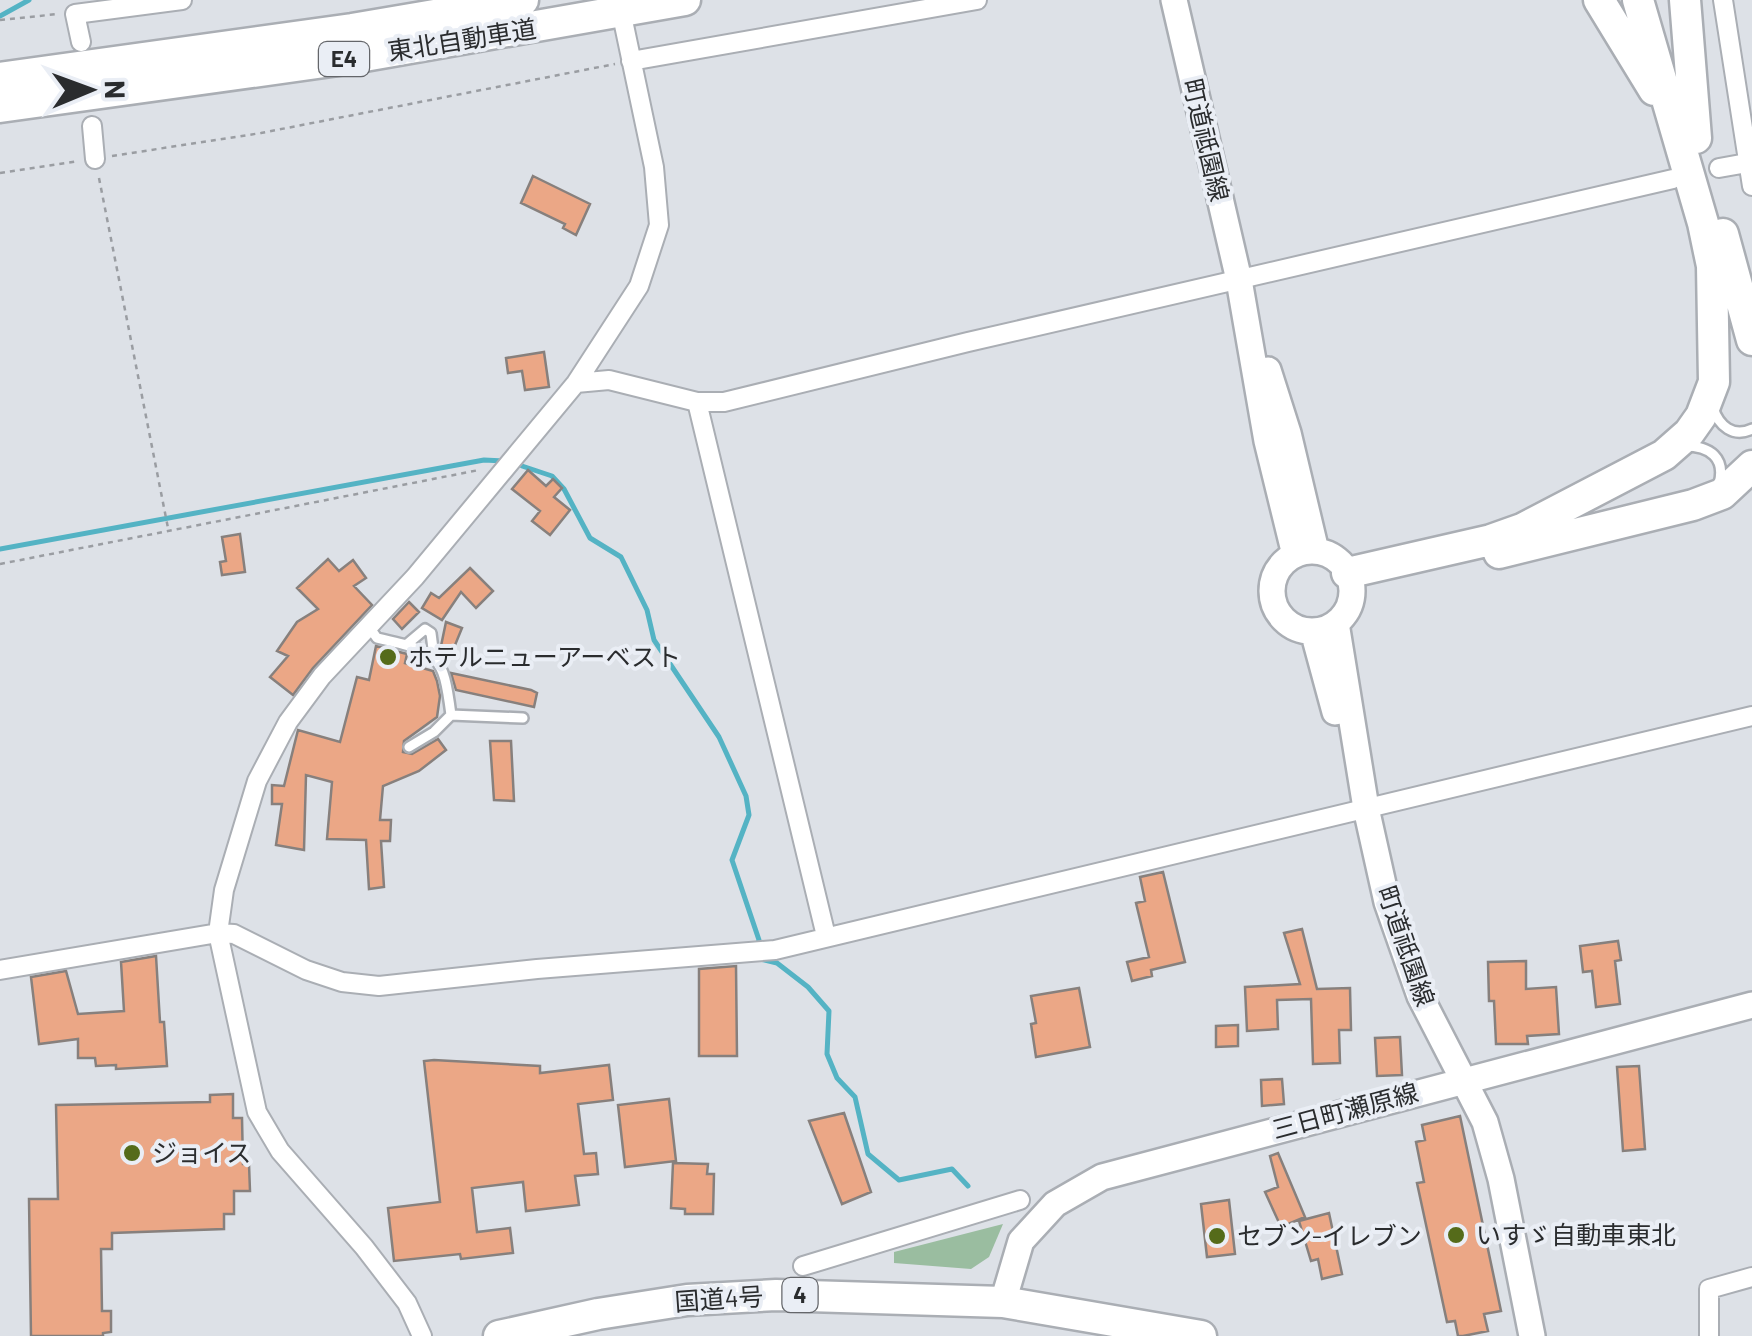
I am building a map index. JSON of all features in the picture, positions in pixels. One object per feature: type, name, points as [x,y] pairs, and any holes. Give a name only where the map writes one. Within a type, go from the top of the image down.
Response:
[{"type":"highway","name":"東北自動車道","points":[[0,78],[352,29],[523,0]]},
{"type":"highway","name":"東北自動車道","points":[[0,108],[372,55],[686,0]]},
{"type":"highway","points":[[1599,0],[1685,130]]},
{"type":"highway","points":[[1638,0],[1685,130],[1752,340]]},
{"type":"highway","points":[[1349,581],[1522,529],[1638,470],[1672,448],[1689,433],[1710,398],[1715,354],[1712,266],[1657,0]]},
{"type":"highway","points":[[1685,130],[1686,0]]},
{"type":"highway","points":[[1349,581],[1648,518],[1722,494],[1752,466]]},
{"type":"highway","name":"国道4号","points":[[499,1336],[598,1314],[704,1299],[855,1296],[1003,1302]]},
{"type":"highway","name":"4","points":[[1003,1302],[1202,1336]]},
{"type":"street","points":[[81,42],[75,14],[182,0]]},
{"type":"street","points":[[631,61],[977,0]]},
{"type":"street","name":"町道祗園線","points":[[1174,0],[1239,280],[1288,433],[1306,553]]},
{"type":"street","points":[[1723,0],[1752,186]]},
{"type":"street","points":[[422,1336],[407,1302],[364,1246],[280,1151],[257,1112],[218,932],[224,890],[257,781],[288,722],[322,676],[416,577],[576,383],[639,286],[659,226],[654,167],[624,25]]},
{"type":"street","points":[[92,126],[95,158]]},
{"type":"street","points":[[1719,168],[1749,162]]},
{"type":"street","points":[[576,383],[609,380],[697,402],[724,402],[1673,179]]},
{"type":"street","points":[[697,402],[826,936]]},
{"type":"street","points":[[1306,553],[1334,558],[1349,581],[1348,608],[1324,627],[1289,624],[1274,603],[1274,578],[1280,566],[1306,553]]},
{"type":"street","name":"町道祗園線","points":[[1324,627],[1387,902],[1420,996],[1485,1122],[1502,1179],[1532,1336]]},
{"type":"street","points":[[0,970],[218,932],[234,934],[324,976],[379,986],[536,968],[775,950],[1752,716]]},
{"type":"street","name":"三日町瀬原線","points":[[1003,1302],[1021,1241],[1055,1204],[1102,1177],[1752,1004]]},
{"type":"street","points":[[803,1266],[1020,1200]]},
{"type":"street","points":[[1709,1336],[1709,1290],[1752,1277]]},
{"type":"lane","points":[[1710,398],[1714,414],[1727,429],[1752,429]]},
{"type":"lane","points":[[1672,448],[1702,447],[1718,458],[1722,480],[1707,500]]},
{"type":"lane","points":[[368,625],[377,638],[406,644],[434,657],[445,670],[451,715]]},
{"type":"lane","points":[[406,644],[425,629],[431,633],[434,657]]},
{"type":"lane","points":[[409,747],[434,732],[451,715],[523,718]]},
{"type":"path","points":[[0,20],[75,14]]},
{"type":"path","points":[[0,173],[261,133],[631,61]]},
{"type":"path","points":[[95,158],[168,530]]},
{"type":"path","points":[[0,564],[510,464]]},
{"type":"green space","points":[[1003,1224],[989,1257],[971,1269],[894,1263],[894,1252]]},
{"type":"building","points":[[533,176],[590,204],[576,235],[563,228],[565,224],[521,203]]},
{"type":"building","points":[[544,352],[549,387],[525,390],[522,371],[508,373],[506,358]]},
{"type":"building","points":[[528,470],[546,486],[553,479],[562,488],[554,497],[570,510],[550,535],[532,521],[540,511],[512,489]]},
{"type":"building","points":[[240,534],[245,572],[222,575],[220,562],[226,561],[222,537]]},
{"type":"building","points":[[328,559],[339,571],[353,560],[366,578],[354,586],[372,605],[293,695],[270,677],[288,656],[277,651],[297,622],[318,609],[297,588]]},
{"type":"building","points":[[470,568],[493,591],[476,608],[461,592],[442,620],[422,608],[431,593],[439,598]]},
{"type":"building","points":[[409,602],[419,612],[402,629],[393,619]]},
{"type":"building","points":[[446,622],[462,628],[453,650],[441,646]]},
{"type":"building","points":[[376,646],[407,654],[405,663],[433,671],[437,681],[437,717],[404,741],[403,752],[412,754],[438,739],[446,750],[419,771],[383,786],[380,820],[391,820],[390,841],[381,841],[384,887],[369,889],[366,840],[327,839],[332,782],[306,775],[304,850],[276,845],[282,804],[272,804],[272,785],[284,786],[298,730],[340,742],[357,677],[369,680]]},
{"type":"building","points":[[451,673],[531,690],[537,693],[534,707],[456,690]]},
{"type":"building","points":[[490,741],[511,741],[514,801],[494,800]]},
{"type":"building","points":[[1163,872],[1185,962],[1151,970],[1152,976],[1132,981],[1127,962],[1149,957],[1136,903],[1145,901],[1140,877]]},
{"type":"building","points":[[1302,929],[1317,989],[1350,988],[1351,1030],[1339,1030],[1340,1063],[1313,1064],[1311,999],[1277,1000],[1278,1029],[1247,1031],[1245,987],[1300,984],[1284,933]]},
{"type":"building","points":[[1618,941],[1621,960],[1615,961],[1620,1004],[1596,1007],[1592,971],[1583,972],[1580,946]]},
{"type":"building","points":[[156,956],[167,1066],[96,1066],[95,1058],[78,1058],[78,1039],[39,1044],[31,977],[66,971],[78,1014],[124,1011],[121,962]]},
{"type":"building","points":[[1526,961],[1526,989],[1556,987],[1559,1034],[1527,1036],[1528,1044],[1496,1044],[1488,962]]},
{"type":"building","points":[[736,966],[737,1056],[699,1056],[699,969]]},
{"type":"building","points":[[1079,988],[1090,1047],[1036,1057],[1031,996]]},
{"type":"building","points":[[1238,1025],[1238,1046],[1216,1047],[1216,1026]]},
{"type":"building","points":[[1400,1037],[1402,1075],[1377,1076],[1375,1038]]},
{"type":"building","points":[[424,1061],[540,1066],[540,1073],[609,1065],[613,1100],[578,1104],[584,1154],[596,1153],[598,1174],[575,1176],[579,1205],[526,1211],[523,1182],[472,1188],[477,1232],[510,1228],[513,1253],[394,1261],[388,1208],[440,1202]]},
{"type":"building","points":[[1639,1066],[1645,1149],[1623,1151],[1617,1067]]},
{"type":"building","points":[[1282,1079],[1284,1104],[1262,1106],[1261,1080]]},
{"type":"building","points":[[233,1094],[233,1118],[242,1118],[243,1164],[249,1164],[250,1191],[234,1191],[234,1214],[224,1214],[224,1229],[112,1233],[112,1249],[101,1249],[102,1311],[111,1311],[111,1332],[103,1336],[31,1336],[29,1199],[58,1199],[56,1105],[210,1102],[210,1095]]},
{"type":"building","points":[[669,1099],[676,1161],[625,1167],[618,1105]]},
{"type":"building","points":[[844,1113],[871,1192],[842,1204],[809,1121]]},
{"type":"building","points":[[1460,1116],[1501,1311],[1484,1314],[1488,1331],[1463,1336],[1458,1336],[1455,1321],[1447,1322],[1417,1183],[1424,1182],[1416,1142],[1425,1140],[1422,1125]]},
{"type":"building","points":[[1278,1153],[1305,1217],[1281,1227],[1265,1192],[1278,1187],[1270,1156]]},
{"type":"building","points":[[673,1163],[708,1164],[707,1174],[714,1174],[713,1214],[685,1214],[685,1209],[671,1208]]},
{"type":"building","points":[[1229,1200],[1235,1254],[1207,1257],[1201,1204]]},
{"type":"building","points":[[1329,1213],[1342,1274],[1322,1279],[1318,1259],[1311,1261],[1299,1221]]},
{"type":"waterway","points":[[0,16],[29,0]]},
{"type":"waterway","points":[[0,549],[484,460],[504,461]]},
{"type":"waterway","points":[[522,466],[552,476],[564,489],[590,538],[621,557],[647,610],[654,640],[719,737],[746,796],[749,815],[732,860],[759,940],[757,947]]},
{"type":"waterway","points":[[756,958],[777,963],[808,987],[829,1011],[827,1054],[837,1078],[855,1097],[868,1154],[899,1180],[952,1169],[968,1186]]},
{"type":"place","name":"ホテルニューアーベスト","points":[[388,657]]},
{"type":"place","name":"ジョイス","points":[[132,1153]]},
{"type":"place","name":"いすゞ自動車東北","points":[[1456,1235]]},
{"type":"place","name":"セブン-イレブン","points":[[1217,1236]]}]
